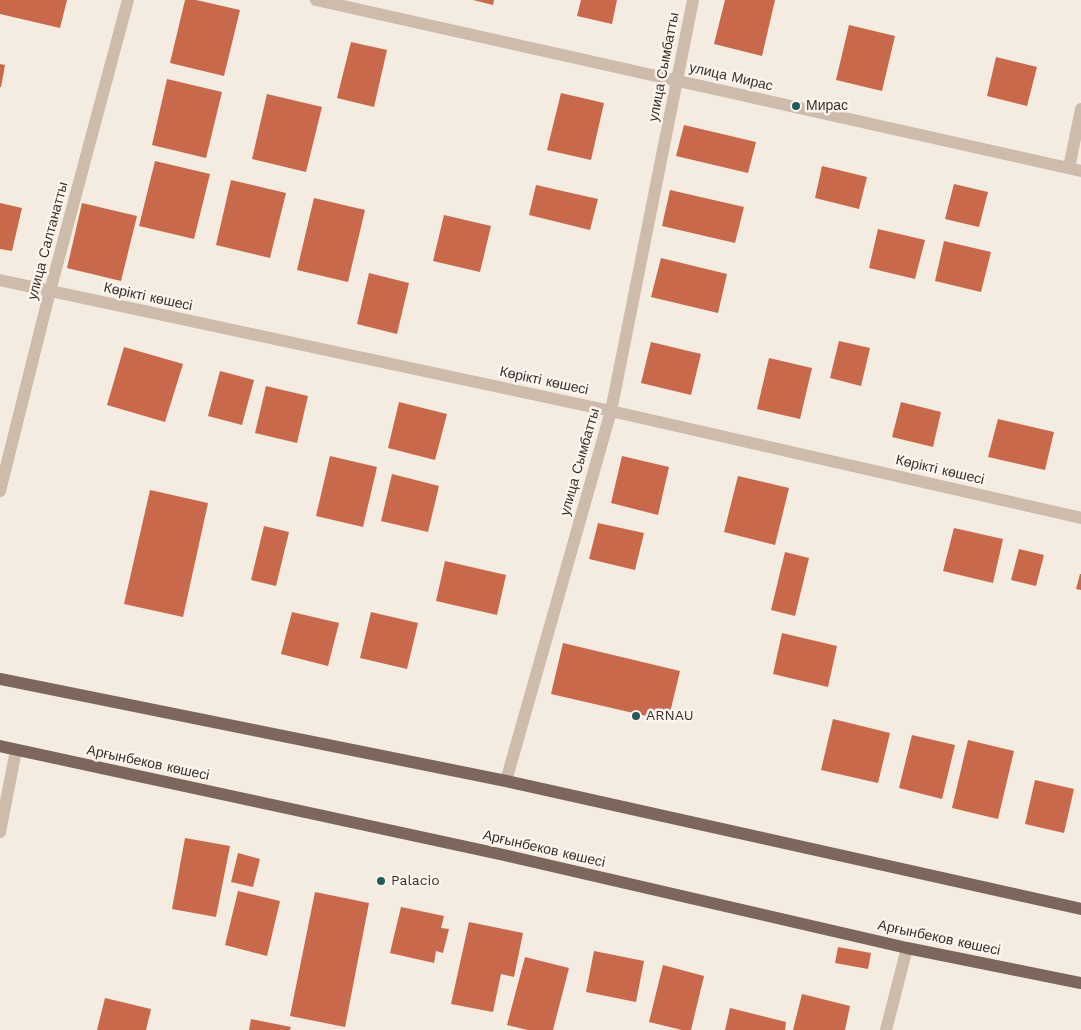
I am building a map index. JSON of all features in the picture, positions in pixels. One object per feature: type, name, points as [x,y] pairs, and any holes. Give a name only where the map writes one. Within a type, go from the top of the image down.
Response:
[{"type":"main road","points":[[0,679],[506,781],[1081,909]]},
{"type":"main road","name":"Арғынбеков көшесі","points":[[0,746],[504,855],[907,948],[1081,983]]},
{"type":"street","name":"улица Салтанатты","points":[[0,491],[50,291],[128,0]]},
{"type":"street","name":"улица Мирас","points":[[316,0],[1075,169]]},
{"type":"street","name":"улица Сымбатты","points":[[506,781],[611,411],[693,0]]},
{"type":"street","points":[[1075,169],[1081,109]]},
{"type":"street","name":"Көрікті көшесі","points":[[0,280],[611,411],[1081,518]]},
{"type":"street","points":[[0,832],[16,750]]},
{"type":"street","points":[[886,1030],[907,948]]},
{"type":"building","points":[[0,0],[67,0],[60,28],[0,14]]},
{"type":"building","points":[[185,0],[196,0],[240,10],[224,76],[170,63]]},
{"type":"building","points":[[473,0],[494,0],[493,5]]},
{"type":"building","points":[[581,0],[617,0],[612,24],[577,16]]},
{"type":"building","points":[[725,0],[775,0],[762,56],[714,44]]},
{"type":"building","points":[[849,25],[895,36],[882,91],[836,80]]},
{"type":"building","points":[[351,42],[387,50],[374,107],[337,98]]},
{"type":"building","points":[[996,57],[1037,67],[1027,106],[987,96]]},
{"type":"building","points":[[0,64],[5,65],[1,87],[0,87]]},
{"type":"building","points":[[167,79],[222,92],[206,158],[152,145]]},
{"type":"building","points":[[561,93],[604,103],[591,160],[547,150]]},
{"type":"building","points":[[267,94],[322,107],[306,172],[252,159]]},
{"type":"building","points":[[684,125],[756,142],[748,173],[676,156]]},
{"type":"building","points":[[155,161],[210,174],[194,239],[139,226]]},
{"type":"building","points":[[822,166],[867,177],[859,209],[815,198]]},
{"type":"building","points":[[231,180],[286,193],[270,258],[216,245]]},
{"type":"building","points":[[954,184],[988,192],[979,227],[945,219]]},
{"type":"building","points":[[536,185],[598,199],[590,230],[529,215]]},
{"type":"building","points":[[670,190],[744,207],[735,243],[662,226]]},
{"type":"building","points":[[314,198],[365,210],[348,282],[297,270]]},
{"type":"building","points":[[0,203],[22,208],[12,251],[0,249]]},
{"type":"building","points":[[82,203],[137,216],[121,281],[67,268]]},
{"type":"building","points":[[444,215],[491,226],[480,272],[433,261]]},
{"type":"building","points":[[878,229],[925,240],[915,279],[869,268]]},
{"type":"building","points":[[944,241],[991,252],[981,292],[935,281]]},
{"type":"building","points":[[661,258],[727,274],[718,313],[651,297]]},
{"type":"building","points":[[369,273],[409,283],[397,334],[357,324]]},
{"type":"building","points":[[839,341],[870,348],[861,386],[830,378]]},
{"type":"building","points":[[651,342],[701,354],[691,395],[641,383]]},
{"type":"building","points":[[124,347],[183,364],[165,422],[107,405]]},
{"type":"building","points":[[769,358],[812,368],[800,419],[757,409]]},
{"type":"building","points":[[220,371],[254,380],[242,425],[208,416]]},
{"type":"building","points":[[266,386],[308,396],[297,443],[255,433]]},
{"type":"building","points":[[399,402],[447,414],[435,460],[388,448]]},
{"type":"building","points":[[901,402],[941,412],[933,447],[892,437]]},
{"type":"building","points":[[998,419],[1054,432],[1045,470],[988,457]]},
{"type":"building","points":[[330,456],[377,467],[363,527],[316,516]]},
{"type":"building","points":[[622,456],[669,467],[658,515],[611,503]]},
{"type":"building","points":[[392,474],[439,486],[428,532],[381,521]]},
{"type":"building","points":[[738,476],[789,488],[775,545],[724,532]]},
{"type":"building","points":[[150,490],[208,503],[183,617],[124,604]]},
{"type":"building","points":[[598,523],[644,533],[635,570],[589,559]]},
{"type":"building","points":[[264,526],[289,532],[276,586],[251,580]]},
{"type":"building","points":[[954,528],[1003,539],[993,583],[943,571]]},
{"type":"building","points":[[1019,549],[1044,555],[1036,586],[1011,580]]},
{"type":"building","points":[[785,552],[809,558],[795,616],[771,610]]},
{"type":"building","points":[[445,561],[506,575],[497,615],[436,601]]},
{"type":"building","points":[[1081,574],[1081,590],[1076,589]]},
{"type":"building","points":[[292,612],[339,623],[328,666],[281,654]]},
{"type":"building","points":[[371,612],[418,623],[407,669],[360,658]]},
{"type":"building","points":[[782,633],[837,646],[828,687],[773,674]]},
{"type":"building","points":[[563,643],[680,671],[668,721],[551,694]]},
{"type":"building","points":[[833,719],[890,733],[878,783],[821,770]]},
{"type":"building","points":[[912,735],[955,745],[942,799],[899,788]]},
{"type":"building","points":[[968,740],[1014,751],[998,819],[952,808]]},
{"type":"building","points":[[1035,780],[1074,789],[1064,833],[1025,824]]},
{"type":"building","points":[[185,838],[230,846],[216,917],[172,909]]},
{"type":"building","points":[[238,853],[260,859],[253,887],[231,882]]},
{"type":"building","points":[[238,891],[280,901],[267,956],[225,945]]},
{"type":"building","points":[[315,892],[369,903],[345,1027],[290,1016]]},
{"type":"building","points":[[401,907],[444,916],[441,928],[449,929],[443,953],[436,951],[434,963],[390,953]]},
{"type":"building","points":[[469,922],[523,933],[514,977],[501,974],[493,1012],[451,1004]]},
{"type":"building","points":[[838,947],[871,953],[868,969],[835,963]]},
{"type":"building","points":[[594,951],[644,961],[636,1002],[586,992]]},
{"type":"building","points":[[525,957],[569,968],[553,1030],[528,1030],[507,1025]]},
{"type":"building","points":[[663,965],[704,976],[691,1030],[682,1030],[649,1022]]},
{"type":"building","points":[[802,994],[850,1006],[845,1030],[793,1030]]},
{"type":"building","points":[[105,998],[151,1009],[146,1030],[97,1030]]},
{"type":"building","points":[[730,1008],[786,1022],[785,1030],[725,1030]]},
{"type":"building","points":[[251,1019],[291,1027],[290,1030],[249,1030]]},
{"type":"place","name":"Мирас","points":[[796,106]]},
{"type":"place","name":"ARNAU","points":[[636,716]]},
{"type":"place","name":"Palacio","points":[[381,881]]}]
